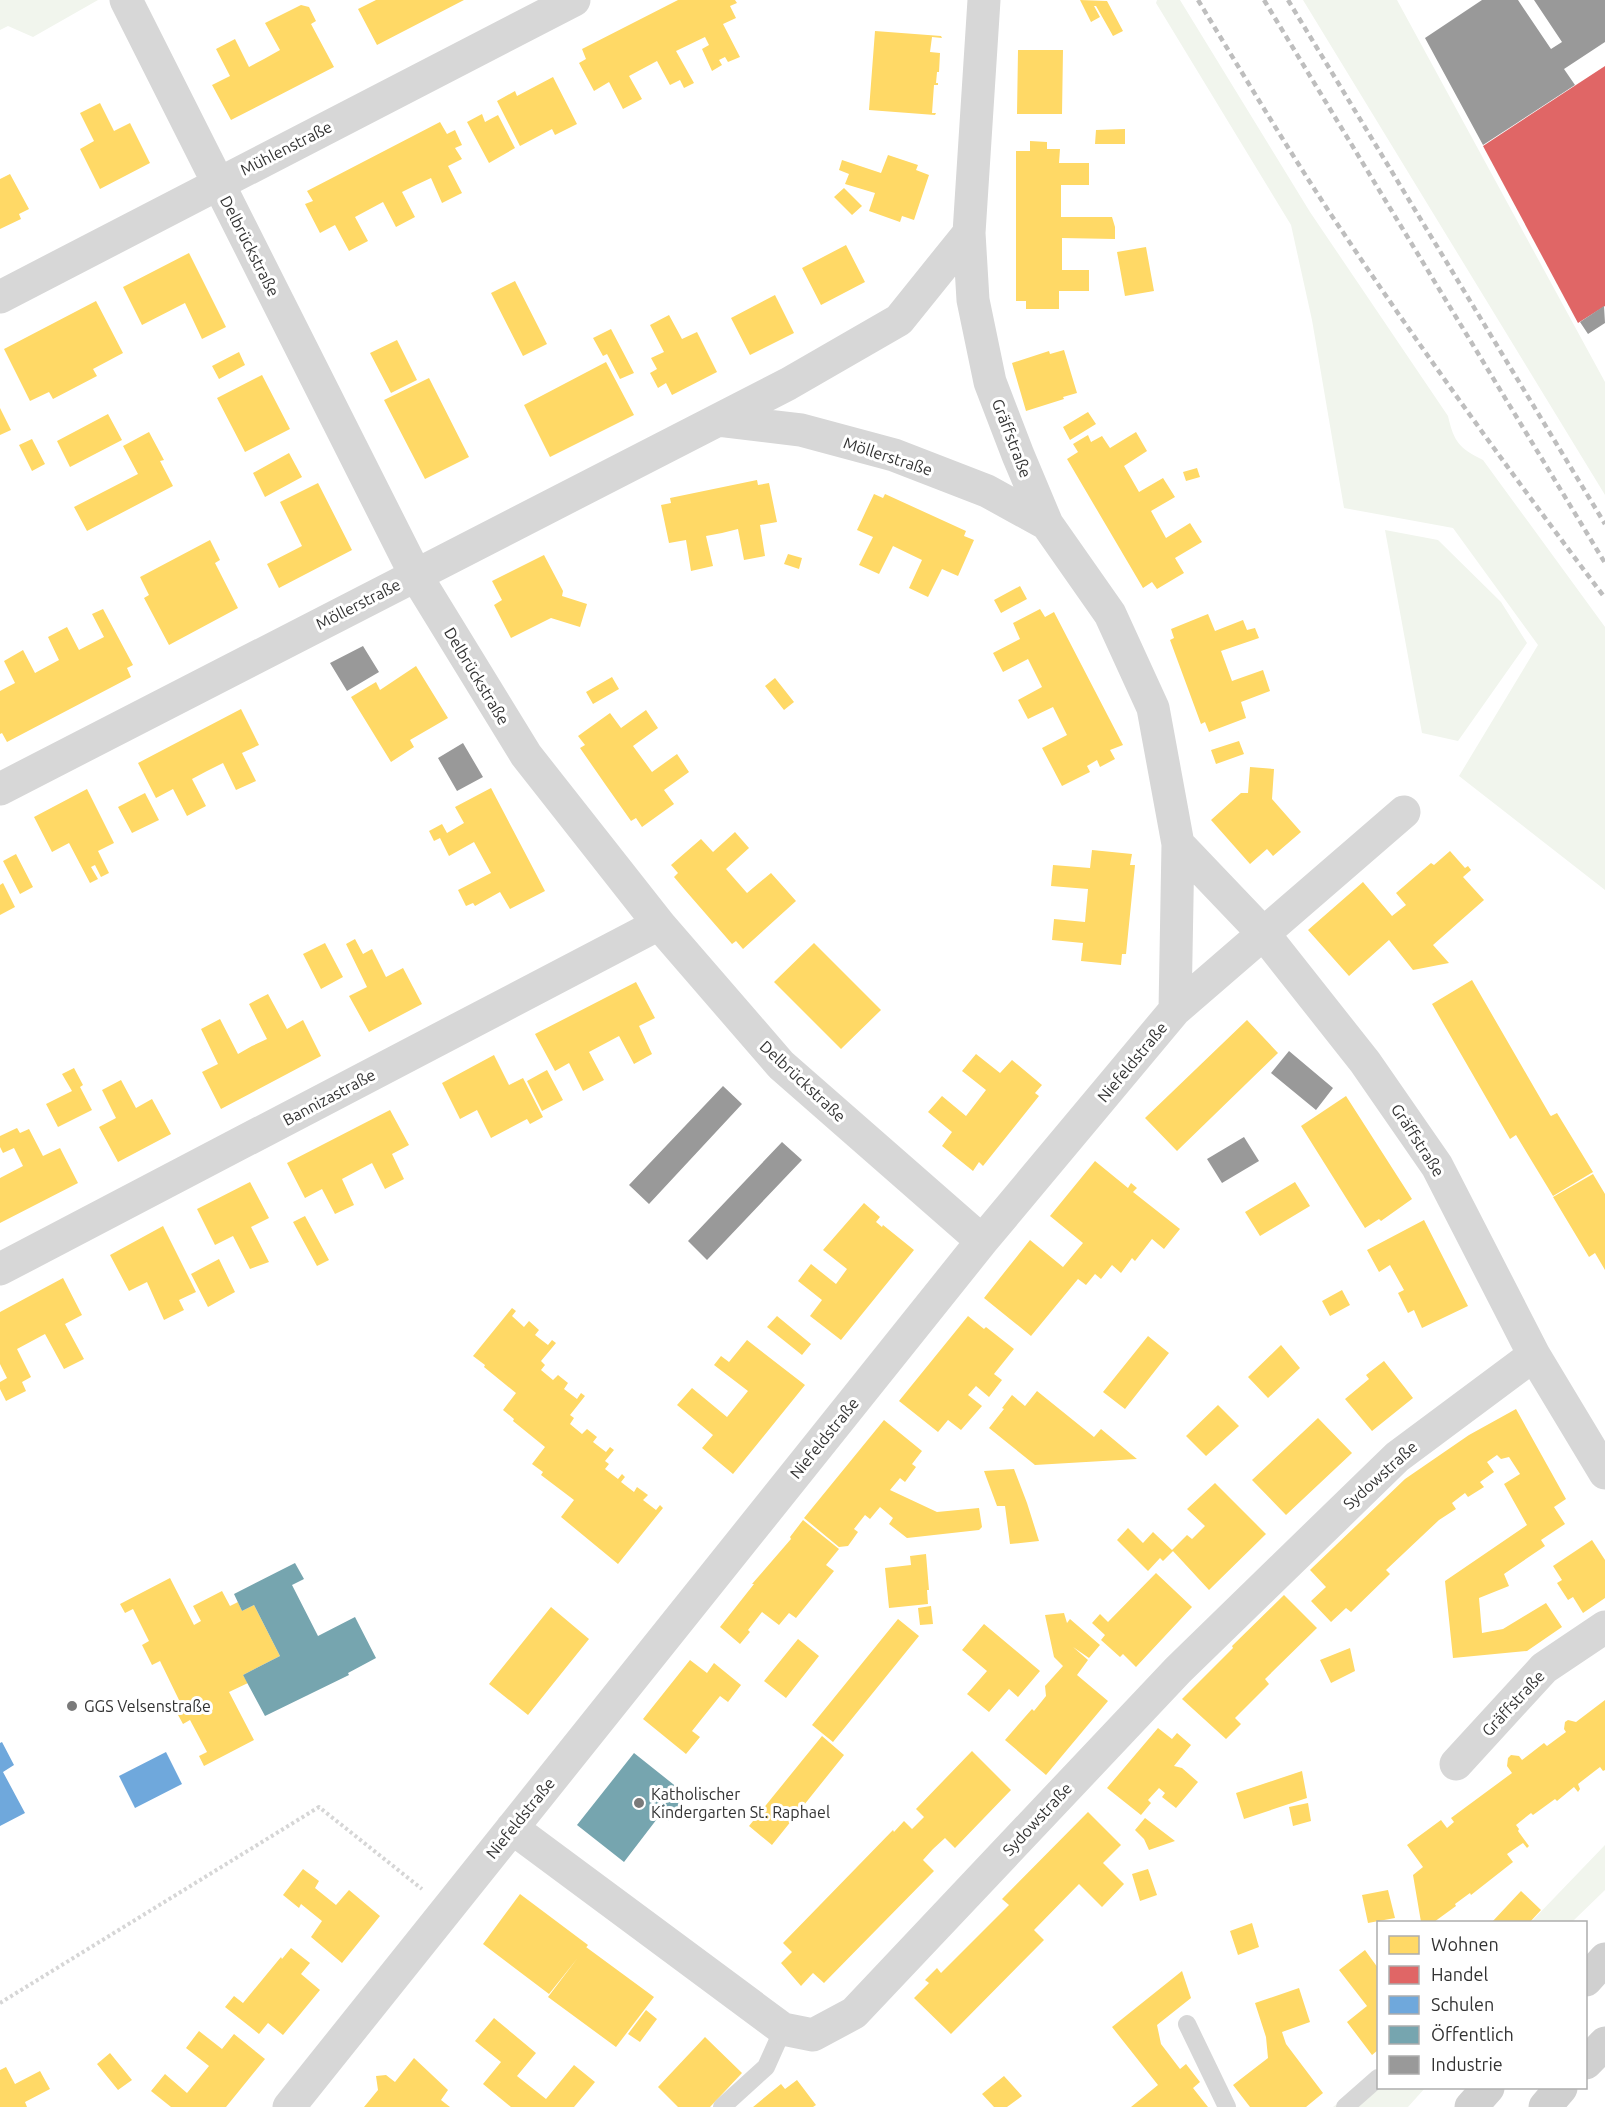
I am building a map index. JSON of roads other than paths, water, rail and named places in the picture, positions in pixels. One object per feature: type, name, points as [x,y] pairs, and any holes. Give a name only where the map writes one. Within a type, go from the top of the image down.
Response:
[{"type":"main road","points":[[1587,1979],[1605,1959]]},
{"type":"main road","points":[[1587,2061],[1605,2043]]},
{"type":"main road","points":[[1471,2107],[1487,2089]]},
{"type":"main road","points":[[1545,2107],[1560,2089]]},
{"type":"street","name":"Delbrückstraße","points":[[126,0],[415,574],[526,755],[659,924],[781,1065],[982,1241]]},
{"type":"street","name":"Mühlenstraße","points":[[0,297],[574,0]]},
{"type":"street","name":"Gräffstraße","points":[[984,0],[969,233],[973,300],[990,381],[1047,524],[1110,614],[1154,708],[1178,844],[1175,1010]]},
{"type":"street","name":"Möllerstraße","points":[[0,789],[788,384],[899,320],[969,233]]},
{"type":"street","name":"Möllerstraße","points":[[718,420],[801,430],[894,455],[987,491],[1047,524]]},
{"type":"street","name":"Niefeldstraße","points":[[289,2107],[982,1241],[1175,1010],[1404,812]]},
{"type":"street","name":"Gräffstraße","points":[[1178,844],[1263,933],[1365,1062],[1437,1166],[1534,1355],[1605,1473]]},
{"type":"street","name":"Bannizastraße","points":[[0,1269],[659,924]]},
{"type":"street","name":"Sydowstraße","points":[[512,1828],[783,2030],[813,2035],[854,2013],[1178,1670],[1397,1457],[1534,1355]]},
{"type":"street","name":"Gräffstraße","points":[[1456,1764],[1544,1668],[1605,1627]]},
{"type":"lane","points":[[1187,2024],[1227,2107]]},
{"type":"lane","points":[[722,2107],[766,2067],[783,2030]]},
{"type":"lane","points":[[1345,2107],[1377,2079]]},
{"type":"railway","points":[[1198,0],[1296,160],[1396,311],[1605,598]]},
{"type":"railway","points":[[1264,0],[1605,563]]},
{"type":"railway","points":[[1288,0],[1605,524]]},
{"type":"place","name":"GGS Velsenstraße","points":[[72,1706]]},
{"type":"place","name":"Katholischer Kindergarten St. Raphael","points":[[639,1803]]}]
